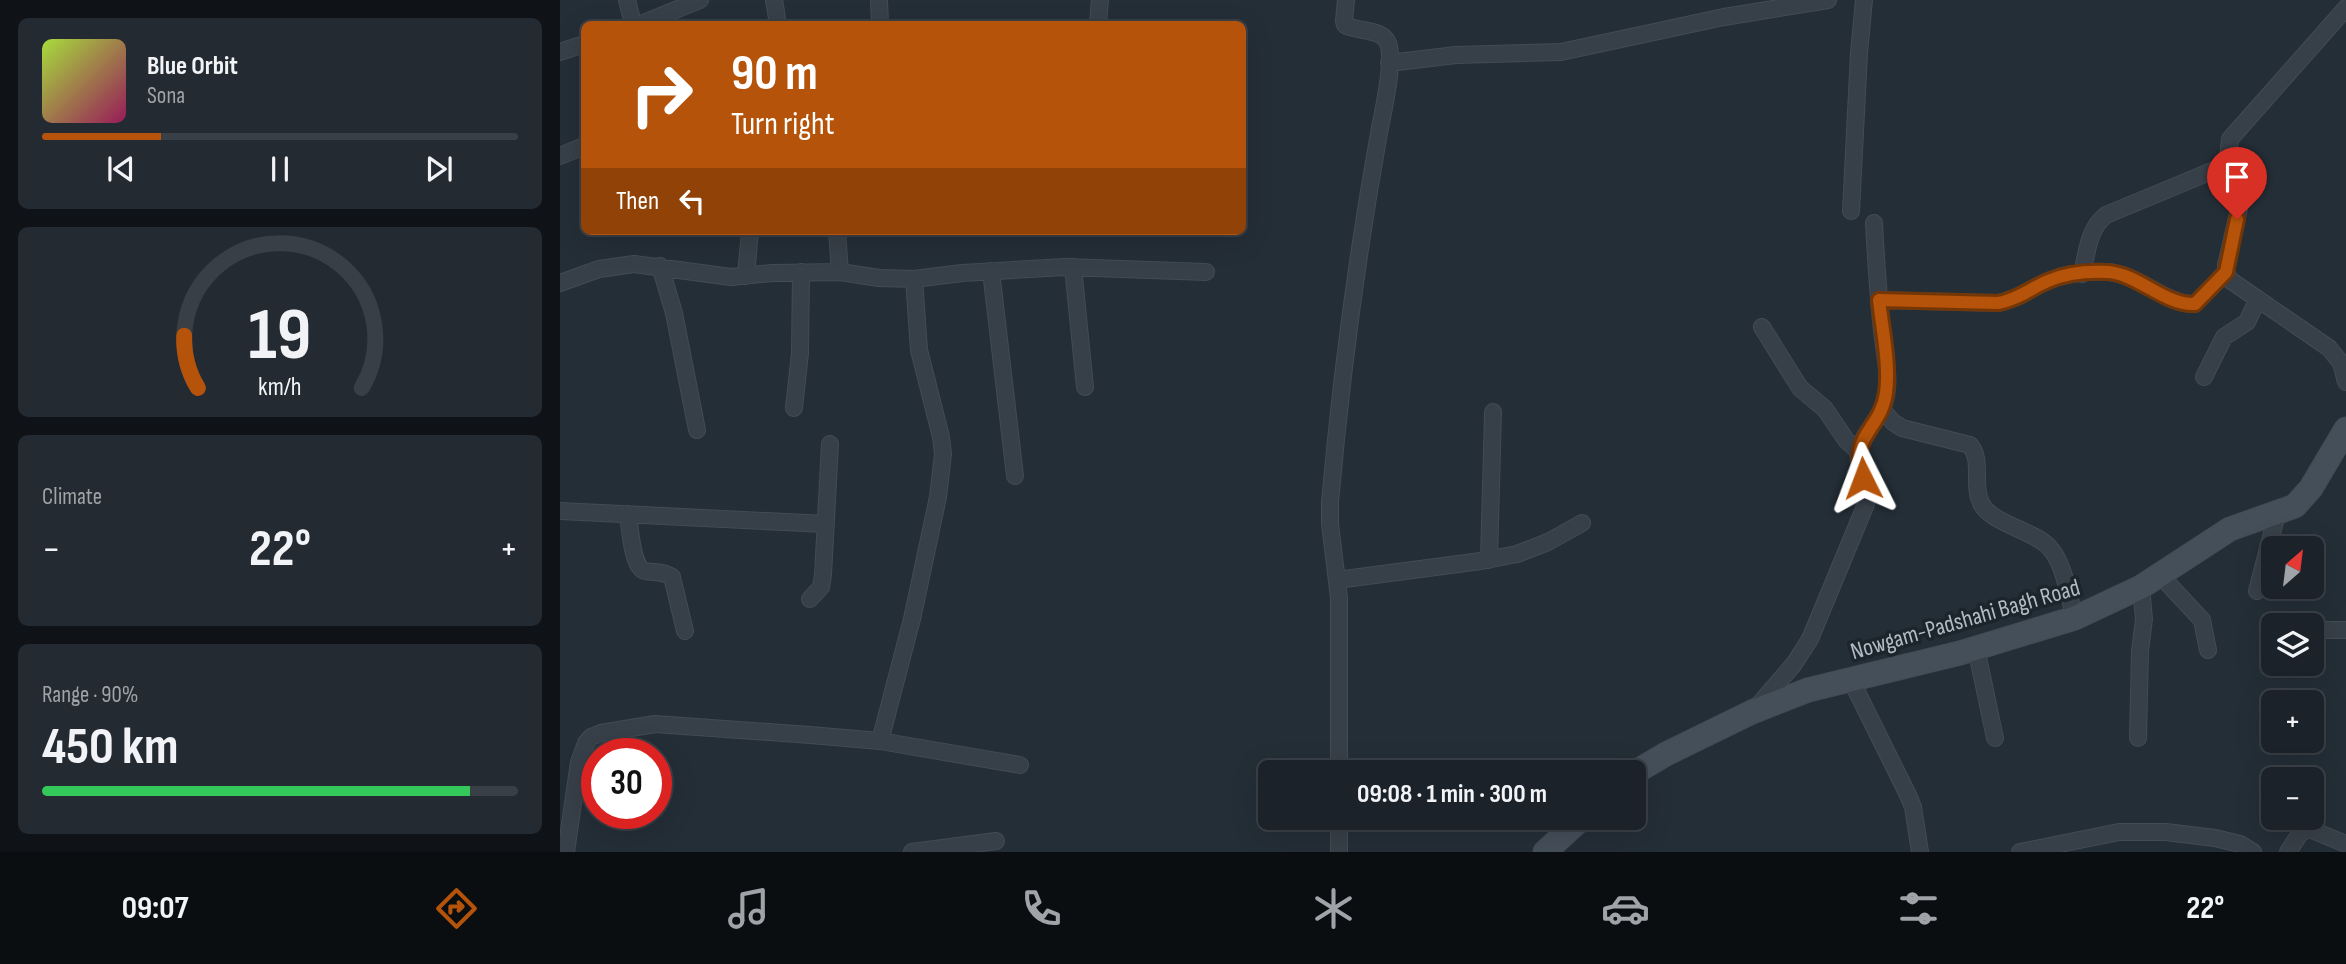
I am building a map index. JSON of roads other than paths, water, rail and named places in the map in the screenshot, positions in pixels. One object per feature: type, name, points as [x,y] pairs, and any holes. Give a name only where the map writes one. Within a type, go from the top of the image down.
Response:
[{"type":"main road","name":"Nowgam-Padshahi Bagh Road","points":[[1646,766],[1752,712],[1808,690],[1976,648],[2075,618],[2141,587],[2216,536],[2295,506],[2302,500],[2346,429]]},
{"type":"main road","points":[[1545,852],[1569,830]]},
{"type":"street","points":[[627,0],[632,21]]},
{"type":"street","points":[[648,21],[700,0]]},
{"type":"street","points":[[774,0],[778,21]]},
{"type":"street","points":[[879,0],[880,21]]},
{"type":"street","points":[[1098,21],[1100,0]]},
{"type":"street","points":[[1339,760],[1337,580],[1330,524],[1338,412],[1368,192],[1387,93],[1389,63],[1388,42],[1383,36],[1345,25],[1346,0]]},
{"type":"street","points":[[1389,63],[1456,55],[1561,52],[1723,8],[1828,0]]},
{"type":"street","points":[[1851,211],[1864,0]]},
{"type":"street","points":[[1879,300],[1998,303],[2067,275],[2118,274],[2189,304],[2201,300],[2226,272],[2242,196],[2228,150],[2230,139],[2346,8]]},
{"type":"street","points":[[560,52],[581,45]]},
{"type":"street","points":[[560,156],[581,147]]},
{"type":"street","points":[[2082,274],[2092,232],[2106,215],[2231,163]]},
{"type":"street","points":[[1752,712],[1794,664],[1810,639],[1860,521],[1868,493],[1858,463],[1859,452],[1862,442],[1882,410],[1887,388],[1874,223]]},
{"type":"street","points":[[746,276],[750,235]]},
{"type":"street","points":[[837,235],[840,272]]},
{"type":"street","points":[[560,283],[619,265],[660,266],[709,275],[840,272],[879,278],[914,279],[991,271],[1073,267],[1206,272]]},
{"type":"street","points":[[660,266],[676,324],[697,430]]},
{"type":"street","points":[[1073,267],[1085,387]]},
{"type":"street","points":[[991,271],[1015,476]]},
{"type":"street","points":[[794,408],[800,353],[801,272]]},
{"type":"street","points":[[2226,272],[2230,280],[2329,348],[2341,363],[2346,382]]},
{"type":"street","points":[[880,741],[912,619],[938,497],[943,454],[919,350],[914,279]]},
{"type":"street","points":[[2204,377],[2224,337],[2247,322],[2258,299]]},
{"type":"street","points":[[1762,327],[1800,388],[1825,409],[1846,440],[1859,452]]},
{"type":"street","points":[[1882,410],[1892,422],[1902,428],[1970,445],[1975,453],[1980,502],[1989,512],[2048,546],[2059,562],[2075,618]]},
{"type":"street","points":[[1489,560],[1493,412]]},
{"type":"street","points":[[810,599],[822,582],[830,444]]},
{"type":"street","points":[[560,511],[826,524]]},
{"type":"street","points":[[628,514],[636,564],[643,571],[666,573],[672,577],[685,631]]},
{"type":"street","points":[[2257,591],[2277,514]]},
{"type":"street","points":[[1337,580],[1517,554],[1548,542],[1582,523]]},
{"type":"street","points":[[2160,575],[2197,614],[2204,626],[2208,650]]},
{"type":"street","points":[[2138,738],[2140,651],[2144,620],[2141,587]]},
{"type":"street","points":[[2324,630],[2346,630]]},
{"type":"street","points":[[1976,648],[1995,738]]},
{"type":"street","points":[[1851,680],[1913,807],[1920,852]]},
{"type":"street","points":[[566,852],[579,762],[586,743],[591,737],[601,733],[654,724],[880,741],[1020,765]]},
{"type":"street","points":[[2288,852],[2299,835],[2308,828],[2346,844]]},
{"type":"street","points":[[1339,830],[1339,852]]},
{"type":"street","points":[[2020,852],[2119,832],[2166,832],[2216,838],[2240,844],[2253,852]]},
{"type":"street","points":[[912,852],[996,841]]}]
